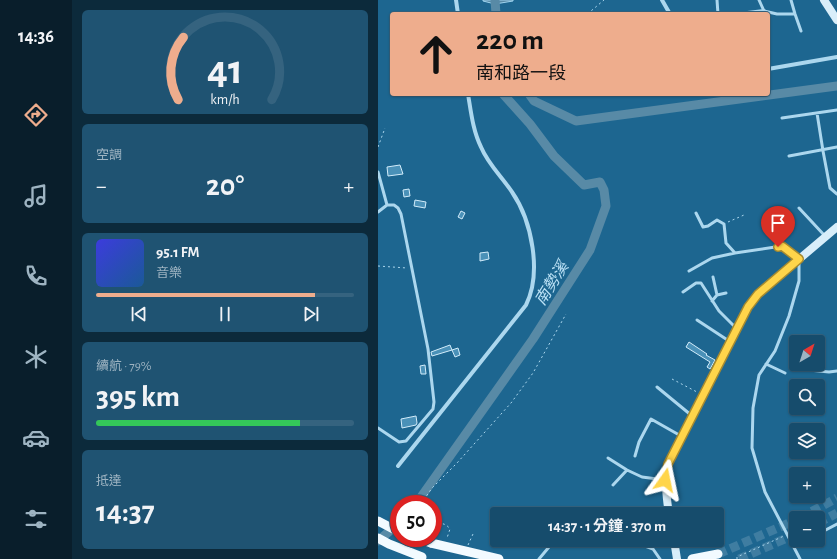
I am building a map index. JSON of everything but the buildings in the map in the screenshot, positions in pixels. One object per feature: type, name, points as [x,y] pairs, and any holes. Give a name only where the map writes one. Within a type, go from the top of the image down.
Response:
[{"type":"main road","points":[[824,0],[837,20]]},
{"type":"main road","points":[[668,507],[665,480],[668,464],[748,307],[758,294],[837,227]]},
{"type":"main road","points":[[378,521],[390,527]]},
{"type":"main road","points":[[378,538],[389,544],[425,558]]},
{"type":"main road","points":[[444,546],[499,559]]},
{"type":"main road","points":[[675,547],[677,559]]},
{"type":"main road","points":[[692,559],[718,554]]},
{"type":"street","points":[[456,0],[458,12]]},
{"type":"street","points":[[662,0],[669,12]]},
{"type":"street","points":[[756,12],[764,11]]},
{"type":"street","points":[[770,69],[837,57]]},
{"type":"street","points":[[398,466],[526,305],[532,288],[534,269],[531,235],[528,225],[520,206],[480,146],[475,133],[468,96]]},
{"type":"lane","points":[[717,0],[718,12]]},
{"type":"lane","points":[[759,0],[764,11],[768,12]]},
{"type":"lane","points":[[791,0],[802,31]]},
{"type":"lane","points":[[770,12],[795,14]]},
{"type":"lane","points":[[782,118],[837,110]]},
{"type":"lane","points":[[817,113],[830,188],[837,194]]},
{"type":"lane","points":[[789,156],[823,151],[837,147]]},
{"type":"lane","points":[[378,172],[387,205]]},
{"type":"lane","points":[[378,212],[387,205],[394,205],[401,214],[428,349],[434,406],[403,443],[399,442],[378,428]]},
{"type":"lane","points":[[799,208],[826,237]]},
{"type":"lane","points":[[696,213],[703,227],[708,226],[717,220],[724,224],[726,243],[736,253]]},
{"type":"lane","points":[[689,271],[712,258],[782,246],[799,259],[799,281],[789,316],[776,351],[759,375],[752,408],[752,448],[765,492],[788,535]]},
{"type":"lane","points":[[713,277],[717,295]]},
{"type":"lane","points":[[683,292],[696,283],[700,283],[719,311],[737,328]]},
{"type":"lane","points":[[712,301],[717,295],[726,292]]},
{"type":"lane","points":[[697,320],[730,342]]},
{"type":"lane","points":[[766,364],[785,373]]},
{"type":"lane","points":[[819,371],[837,371]]},
{"type":"lane","points":[[657,387],[692,416]]},
{"type":"lane","points":[[635,456],[639,442],[651,419],[681,437]]},
{"type":"lane","points":[[608,458],[626,470],[642,477],[665,480]]},
{"type":"lane","points":[[613,486],[626,470]]},
{"type":"lane","points":[[825,530],[837,524]]},
{"type":"lane","points":[[539,559],[549,547]]},
{"type":"lane","points":[[648,547],[653,549],[660,559]]},
{"type":"lane","points":[[794,547],[800,559]]},
{"type":"path","points":[[588,12],[604,0]]},
{"type":"path","points":[[378,146],[385,128]]},
{"type":"path","points":[[724,224],[744,215]]},
{"type":"path","points":[[378,266],[411,268]]},
{"type":"path","points":[[427,495],[432,488],[458,463],[511,403],[533,373],[566,314]]},
{"type":"path","points":[[672,379],[703,395]]},
{"type":"path","points":[[442,524],[446,524],[450,529],[444,546]]},
{"type":"path","points":[[465,551],[473,534]]},
{"type":"path","points":[[737,559],[737,557],[788,535]]},
{"type":"water","points":[[483,0],[513,0],[513,1],[495,4]]},
{"type":"waterway","points":[[495,0],[496,12]]},
{"type":"waterway","points":[[770,95],[837,86]]},
{"type":"waterway","name":"南勢溪","points":[[422,495],[533,339],[590,250],[606,206],[604,190],[600,182],[584,185],[554,156],[530,124],[505,96]]},
{"type":"waterway","points":[[530,96],[534,101],[576,121],[762,96]]},
{"type":"waterway","name":"南勢溪","points":[[378,541],[390,531]]},
{"type":"tunnel","points":[[813,511],[837,498]]},
{"type":"tunnel","points":[[825,519],[837,513]]},
{"type":"tunnel","points":[[718,554],[789,523]]},
{"type":"tunnel","points":[[739,559],[789,537]]},
{"type":"route","points":[[665,480],[668,464],[748,307],[758,294],[799,259],[782,246],[778,247]]}]
